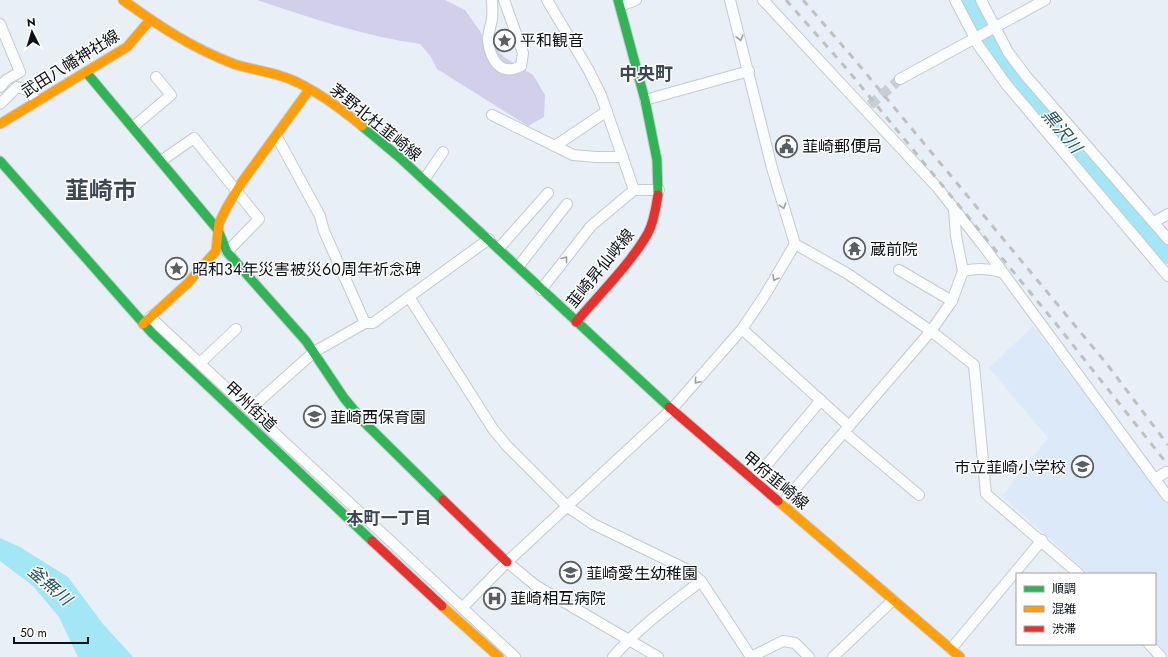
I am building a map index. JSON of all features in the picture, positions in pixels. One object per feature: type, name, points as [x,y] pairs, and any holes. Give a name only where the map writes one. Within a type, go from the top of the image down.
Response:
[{"type":"main road","name":"茅野北杜韮崎線","points":[[123,0],[150,20],[189,44],[235,64],[283,76],[342,109],[489,239],[576,322]]},
{"type":"main road","name":"韮崎昇仙峡線","points":[[576,322],[632,258],[648,233],[656,209],[659,190],[658,160],[645,100],[619,3]]},
{"type":"main road","name":"武田八幡神社線","points":[[0,124],[127,48],[150,20]]},
{"type":"main road","points":[[86,72],[161,161],[203,215],[218,230],[227,252],[314,352],[344,398],[364,422],[507,562]]},
{"type":"main road","points":[[147,320],[188,283],[216,251],[218,230],[226,207],[236,191],[310,90]]},
{"type":"main road","name":"甲州街道","points":[[0,161],[147,320],[462,625],[499,657]]},
{"type":"main road","name":"甲府韮崎線","points":[[576,322],[672,409],[960,657]]},
{"type":"street","points":[[492,0],[492,19],[488,40],[493,59],[500,67],[506,70],[513,70],[520,66],[523,53],[504,0]]},
{"type":"street","points":[[547,0],[588,69],[607,111],[634,190]]},
{"type":"street","points":[[619,3],[636,0]]},
{"type":"street","points":[[730,0],[749,71],[772,168],[795,244],[848,274],[931,331],[974,365],[986,494],[1042,540],[1078,573]]},
{"type":"street","points":[[762,0],[868,107],[937,187],[1168,497]]},
{"type":"street","points":[[955,0],[974,38],[1006,84],[1168,276]]},
{"type":"street","points":[[981,0],[1008,52],[1026,76],[1168,239]]},
{"type":"street","points":[[900,79],[1045,0]]},
{"type":"street","points":[[0,24],[20,72],[6,80],[0,87]]},
{"type":"street","points":[[645,100],[749,71]]},
{"type":"street","points":[[133,127],[171,95],[156,77]]},
{"type":"street","points":[[1,101],[17,87],[27,90],[37,101]]},
{"type":"street","points":[[555,146],[607,111]]},
{"type":"street","points":[[492,115],[573,155],[596,158],[623,157]]},
{"type":"street","points":[[277,137],[320,216],[324,231],[365,323]]},
{"type":"street","points":[[161,161],[194,138],[258,219],[227,252]]},
{"type":"street","points":[[424,180],[443,152]]},
{"type":"street","points":[[541,290],[591,226],[634,190],[659,190]]},
{"type":"street","points":[[498,248],[548,193]]},
{"type":"street","points":[[518,267],[567,204]]},
{"type":"street","points":[[782,504],[931,331],[952,301],[963,271],[956,236],[954,209]]},
{"type":"street","points":[[1154,222],[1168,214]]},
{"type":"street","points":[[250,409],[314,352],[365,323],[373,323],[489,239]]},
{"type":"street","points":[[463,607],[507,562],[568,508],[672,409],[742,329],[765,295],[795,244]]},
{"type":"street","points":[[963,271],[977,268],[1001,272]]},
{"type":"street","points":[[899,270],[952,301]]},
{"type":"street","points":[[409,297],[493,429],[507,446],[568,508],[593,524],[688,570],[701,581],[751,656],[783,641],[795,643],[809,657]]},
{"type":"street","points":[[147,320],[200,363],[463,607],[514,657]]},
{"type":"street","points":[[200,363],[236,329]]},
{"type":"street","points":[[742,329],[821,400],[847,429],[919,495]]},
{"type":"street","points":[[754,480],[821,400]]},
{"type":"street","points":[[1155,479],[1166,472]]},
{"type":"street","points":[[951,649],[1042,540]]},
{"type":"street","points":[[507,562],[535,585],[658,657]]},
{"type":"street","points":[[614,657],[647,623],[701,581]]},
{"type":"street","points":[[832,657],[894,600]]},
{"type":"street","points":[[1150,645],[1161,657]]},
{"type":"shaded area","points":[[257,0],[445,0],[465,10],[482,34],[504,57],[533,75],[545,95],[544,117],[528,126],[437,69],[431,57],[420,44],[399,41],[317,20]]},
{"type":"shaded area","name":"市立韮崎小学校","points":[[1033,326],[1168,504],[1168,656],[1156,641],[1156,573],[1088,573],[1002,496],[1048,438],[989,368]]},
{"type":"water","name":"釜無川","points":[[0,538],[20,547],[68,577],[103,624],[133,657],[78,657],[59,617],[33,586],[0,561]]},
{"type":"waterway","name":"黒沢川","points":[[966,0],[996,53],[1168,255]]},
{"type":"tunnel","points":[[870,105],[900,79]]},
{"type":"railway","points":[[786,0],[846,68],[1057,325],[1168,465]]},
{"type":"railway","points":[[803,0],[854,59],[1106,363],[1168,445]]},
{"type":"traffic: fast","points":[[618,0],[645,100],[657,160],[658,195]]},
{"type":"traffic: fast","points":[[86,72],[218,230],[227,252],[306,341],[344,398],[364,422],[443,500]]},
{"type":"traffic: fast","points":[[362,126],[399,157],[669,407]]},
{"type":"traffic: fast","points":[[0,161],[152,333],[372,541]]},
{"type":"traffic: slow","points":[[123,0],[150,19],[204,51],[234,64],[275,74],[302,85],[334,104],[362,126]]},
{"type":"traffic: slow","points":[[0,124],[127,47],[150,20]]},
{"type":"traffic: slow","points":[[143,324],[188,283],[216,251],[219,223],[227,207],[242,182],[309,90]]},
{"type":"traffic: slow","points":[[778,501],[960,657]]},
{"type":"traffic: slow","points":[[442,606],[499,657]]},
{"type":"traffic: jam","points":[[576,322],[624,267],[641,244],[652,224],[658,195]]},
{"type":"traffic: jam","points":[[669,407],[778,501]]},
{"type":"traffic: jam","points":[[443,500],[507,562]]},
{"type":"traffic: jam","points":[[372,541],[442,606]]},
{"type":"place","name":"平和観音","points":[[504,40]]},
{"type":"place","name":"韮崎郵便局","points":[[786,146]]},
{"type":"place","name":"蔵前院","points":[[855,249]]},
{"type":"place","name":"昭和34年災害被災60周年祈念碑","points":[[176,269]]},
{"type":"place","name":"韮崎西保育園","points":[[314,417]]},
{"type":"place","name":"市立韮崎小学校","points":[[1082,467]]},
{"type":"place","name":"韮崎愛生幼稚園","points":[[570,573]]},
{"type":"place","name":"韮崎相互病院","points":[[494,598]]},
{"type":"district","name":"中央町","points":[[646,74]]},
{"type":"district","name":"韮崎市","points":[[101,191]]},
{"type":"district","name":"本町一丁目","points":[[389,518]]}]
